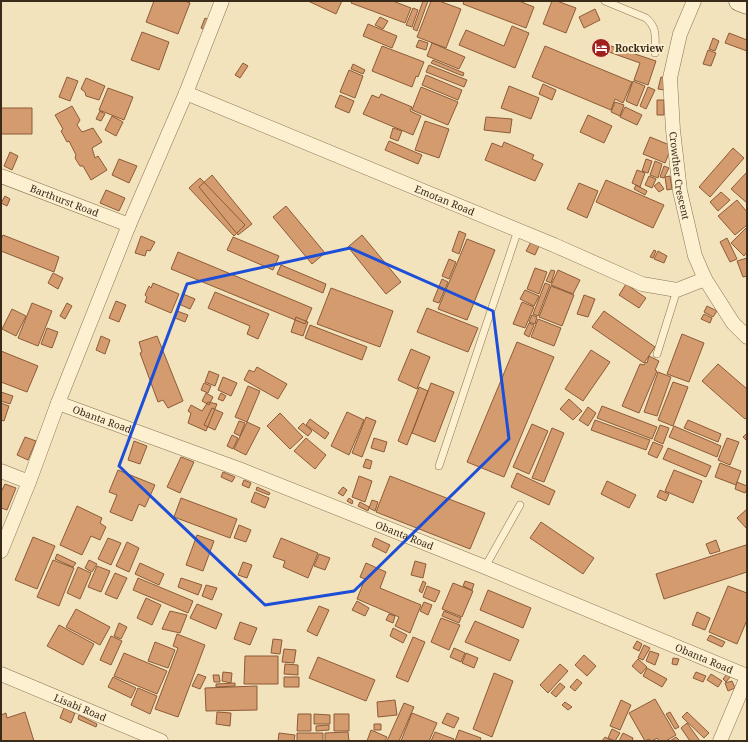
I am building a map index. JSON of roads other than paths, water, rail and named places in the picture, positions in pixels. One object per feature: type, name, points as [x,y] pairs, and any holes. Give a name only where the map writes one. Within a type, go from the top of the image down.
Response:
[{"type":"street","points":[[1,551],[129,225],[186,94],[222,1]]},
{"type":"street","name":"Crowther Crescent","points":[[694,1],[680,34],[670,78],[673,130],[680,191],[695,256],[705,280],[733,323],[747,337]]},
{"type":"street","points":[[739,1],[747,4]]},
{"type":"street","name":"Emotan Road","points":[[186,94],[518,230],[642,284],[677,290],[705,280]]},
{"type":"street","name":"Barthurst Road","points":[[1,176],[129,225]]},
{"type":"street","name":"Obanta Road","points":[[58,403],[239,469],[485,567],[747,677]]},
{"type":"street","points":[[1,472],[29,482]]},
{"type":"street","name":"Lisabi Road","points":[[1,674],[160,741]]},
{"type":"street","points":[[720,741],[747,677]]},
{"type":"lane","points":[[605,1],[650,21],[655,31],[655,53]]},
{"type":"lane","points":[[439,466],[518,230]]},
{"type":"lane","points":[[657,354],[677,290]]},
{"type":"lane","points":[[485,567],[520,505]]},
{"type":"place","name":"Rockview","points":[[601,48]]}]
